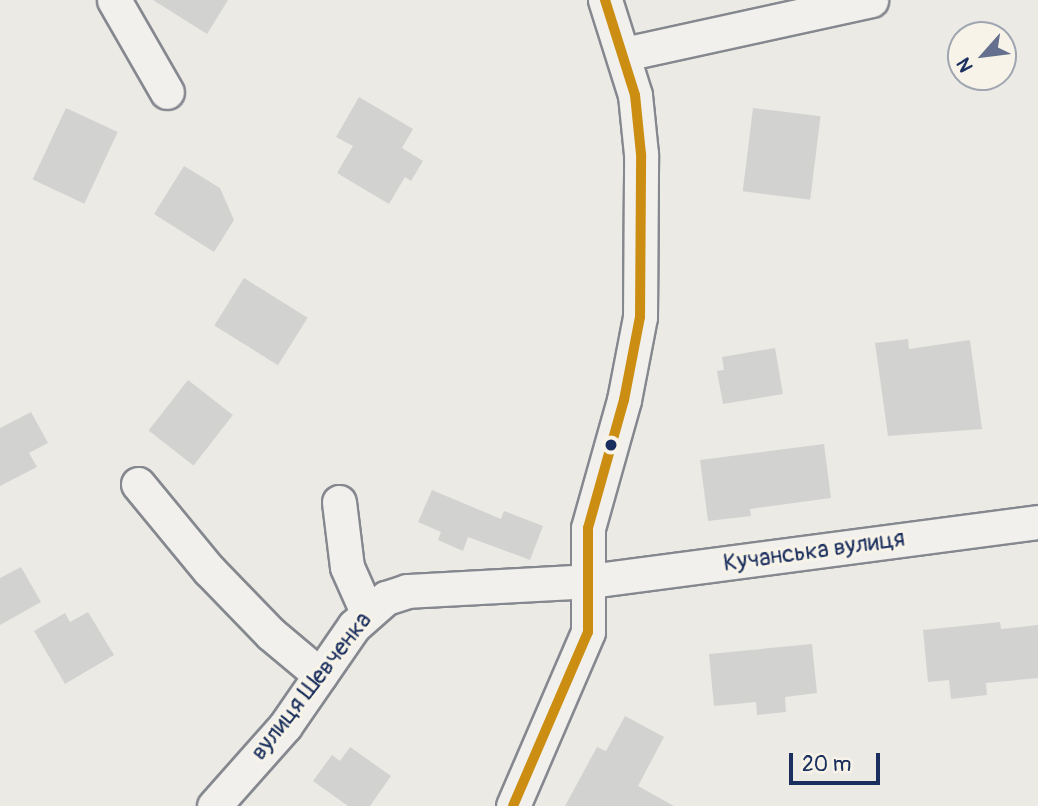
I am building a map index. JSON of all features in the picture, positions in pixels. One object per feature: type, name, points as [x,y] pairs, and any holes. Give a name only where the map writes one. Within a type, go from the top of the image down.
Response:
[{"type":"street","points":[[114,0],[167,92]]},
{"type":"street","points":[[513,806],[588,632],[588,528],[624,400],[640,317],[641,154],[635,95],[605,0]]},
{"type":"street","points":[[624,54],[871,0]]},
{"type":"street","points":[[138,484],[209,570],[271,635],[320,675]]},
{"type":"street","points":[[339,502],[347,567],[367,612]]},
{"type":"street","name":"Кучанська вулиця","points":[[590,581],[1038,522]]},
{"type":"street","name":"вулиця Шевченка","points":[[214,806],[285,726],[367,612],[407,591],[590,581]]},
{"type":"building","points":[[153,0],[228,0],[207,34]]},
{"type":"building","points":[[359,97],[413,129],[402,148],[423,161],[411,181],[405,177],[389,204],[337,173],[353,146],[336,137]]},
{"type":"building","points":[[66,108],[118,132],[84,204],[33,180]]},
{"type":"building","points":[[753,108],[820,116],[810,200],[743,191]]},
{"type":"building","points":[[184,166],[220,188],[234,220],[214,252],[154,214]]},
{"type":"building","points":[[244,278],[308,318],[278,365],[214,325]]},
{"type":"building","points":[[908,339],[909,349],[970,340],[982,429],[888,436],[875,343]]},
{"type":"building","points":[[775,348],[783,394],[723,404],[717,371],[724,370],[722,357]]},
{"type":"building","points":[[188,380],[233,415],[194,466],[149,430]]},
{"type":"building","points":[[31,412],[48,443],[29,453],[37,467],[0,486],[0,428]]},
{"type":"building","points":[[824,444],[831,498],[750,509],[751,516],[708,521],[700,460]]},
{"type":"building","points":[[432,490],[501,519],[504,511],[543,526],[530,560],[468,537],[463,551],[438,540],[441,532],[418,522]]},
{"type":"building","points":[[21,567],[41,602],[0,625],[0,578]]},
{"type":"building","points":[[88,612],[114,655],[65,684],[34,631],[65,613],[70,622]]},
{"type":"building","points":[[1000,622],[1001,629],[1038,625],[1038,678],[986,683],[987,695],[951,699],[949,680],[928,682],[923,630]]},
{"type":"building","points":[[812,644],[817,693],[785,697],[786,712],[757,715],[756,702],[714,706],[709,654]]},
{"type":"building","points":[[625,716],[664,737],[638,786],[674,806],[565,806],[597,747],[606,751]]},
{"type":"building","points":[[350,747],[391,776],[370,806],[348,806],[313,781],[332,755],[340,761]]},
{"type":"transit line","points":[[513,806],[588,632],[588,528],[624,400],[640,317],[641,154],[635,95],[605,0]]}]
